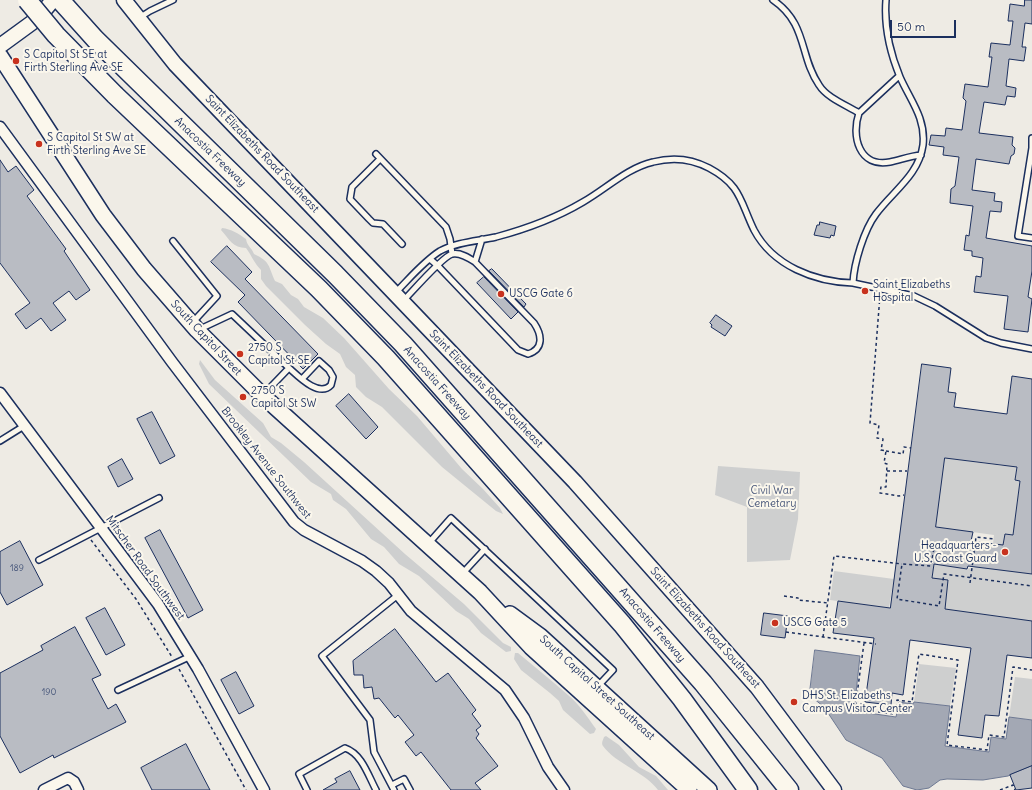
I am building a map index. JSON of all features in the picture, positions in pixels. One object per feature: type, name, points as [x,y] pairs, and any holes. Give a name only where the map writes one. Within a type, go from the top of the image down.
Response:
[{"type":"highway","name":"Anacostia Freeway","points":[[27,0],[63,44],[319,289],[386,358],[622,624],[682,699],[748,790]]},
{"type":"highway","name":"Anacostia Freeway","points":[[60,0],[112,56],[335,274],[403,344],[704,683],[789,790]]},
{"type":"main road","points":[[0,46],[31,24],[53,0]]},
{"type":"main road","name":"Saint Elizabeths Road Southeast","points":[[124,0],[138,19],[183,72],[575,482],[742,669],[768,700],[834,790]]},
{"type":"main road","name":"South Capitol Street","points":[[0,56],[103,215],[140,264],[194,327],[262,396],[480,592]]},
{"type":"main road","points":[[480,592],[531,647],[689,790]]},
{"type":"main road","name":"South Capitol Street Southeast","points":[[480,592],[540,636],[709,790]]},
{"type":"street","name":"Brookley Avenue Southwest","points":[[0,127],[172,362],[294,522],[304,530],[373,568],[386,580],[411,611],[504,690],[524,718],[548,768],[564,790]]},
{"type":"street","name":"Mitscher Road Southwest","points":[[0,393],[148,589],[191,656],[264,790]]},
{"type":"street","points":[[44,790],[68,778],[74,782],[78,790]]},
{"type":"lane","points":[[138,19],[150,11],[173,0]]},
{"type":"lane","points":[[773,0],[790,15],[797,27],[818,85],[828,94],[859,113]]},
{"type":"lane","points":[[853,283],[855,268],[871,221],[909,177],[921,155],[923,136],[921,118],[899,76],[887,33],[886,0]]},
{"type":"lane","points":[[899,76],[859,113],[856,123],[855,136],[859,149],[867,158],[878,162],[889,162],[903,157],[921,155]]},
{"type":"lane","points":[[1032,138],[1032,148],[1018,236],[1032,238]]},
{"type":"lane","points":[[376,154],[446,227],[452,254]]},
{"type":"lane","points":[[380,159],[352,187],[350,199],[369,219],[373,222],[383,224],[402,244]]},
{"type":"lane","points":[[399,297],[430,259],[451,247],[528,227],[565,212],[598,193],[630,171],[645,164],[661,160],[677,160],[701,164],[727,181],[742,200],[758,236],[770,250],[786,263],[804,274],[818,279],[880,288],[925,300],[986,338],[1001,343],[1032,349]]},
{"type":"lane","points":[[476,262],[482,239]]},
{"type":"lane","points":[[173,241],[217,296],[194,327]]},
{"type":"lane","points":[[399,297],[438,266],[452,254],[461,254],[476,262],[538,328],[540,333],[540,344],[534,352],[528,354],[518,350],[438,266],[430,259]]},
{"type":"lane","points":[[194,327],[232,314],[289,368],[302,379],[316,388],[324,390],[331,385],[333,377],[329,370],[319,361],[302,379]]},
{"type":"lane","points":[[262,396],[289,368]]},
{"type":"lane","points":[[0,441],[24,426]]},
{"type":"lane","points":[[40,560],[159,498]]},
{"type":"lane","points":[[428,544],[451,518],[612,670],[596,687]]},
{"type":"lane","points":[[461,575],[485,549]]},
{"type":"lane","points":[[398,595],[322,656],[370,720],[374,752],[393,788],[404,779],[410,790]]},
{"type":"lane","points":[[118,690],[191,656]]},
{"type":"lane","points":[[307,790],[299,774],[345,748],[353,751],[359,758],[376,790]]},
{"type":"path","points":[[880,288],[870,423],[879,425],[877,438],[883,438],[881,450],[903,454],[904,447],[910,448]]},
{"type":"path","points":[[886,451],[884,463],[888,464],[885,476],[888,477],[886,487],[881,486],[880,493],[899,496],[904,494]]},
{"type":"path","points":[[886,471],[907,471]]},
{"type":"path","points":[[970,583],[976,537],[994,539]]},
{"type":"path","points":[[824,637],[834,556],[931,566],[935,542],[975,550]]},
{"type":"path","points":[[902,564],[897,599],[939,606],[944,574],[1032,586]]},
{"type":"path","points":[[784,596],[798,598],[798,600],[828,603]]},
{"type":"path","points":[[786,632],[876,644]]},
{"type":"path","points":[[864,642],[855,709],[895,714],[897,700],[912,702],[919,654],[958,660],[947,745],[987,750],[989,735],[1004,737],[1013,667],[1032,670]]},
{"type":"path","points":[[1000,790],[1013,785],[1015,790]]},
{"type":"green space","points":[[222,228],[232,231],[246,239],[254,254],[266,262],[275,281],[282,284],[304,307],[323,318],[344,338],[389,389],[417,416],[462,469],[483,489],[500,508],[503,514],[496,511],[442,467],[382,407],[366,397],[356,387],[355,375],[346,367],[340,354],[326,344],[305,325],[266,286],[261,279],[261,270],[246,248],[234,245],[221,230]]},
{"type":"green space","points":[[200,360],[215,380],[263,423],[271,437],[281,443],[304,462],[405,554],[464,604],[503,643],[511,647],[511,651],[506,652],[481,633],[469,619],[456,611],[419,576],[399,564],[384,547],[371,539],[346,509],[333,500],[331,494],[311,482],[209,384],[199,364]]},
{"type":"green space","points":[[1006,454],[1018,456],[1015,480],[1020,481],[1013,535],[1005,534],[1003,545],[993,544],[994,535],[936,527],[945,458],[1004,466]]},
{"type":"green space","name":"Civil War Cemetary","points":[[718,466],[800,472],[798,519],[790,560],[747,562],[747,507],[715,495]]},
{"type":"green space","points":[[934,564],[967,569],[976,567],[1032,574],[1032,621],[929,607]]},
{"type":"green space","points":[[834,571],[894,579],[889,608],[830,600]]},
{"type":"green space","points":[[515,653],[518,653],[572,699],[596,729],[594,733],[590,734],[563,710],[559,701],[521,670],[514,659]]},
{"type":"green space","points":[[919,664],[956,668],[950,706],[914,702]]},
{"type":"green space","points":[[1015,677],[1032,679],[1032,720],[1009,717]]},
{"type":"green space","points":[[606,736],[619,745],[639,767],[656,776],[668,790],[658,790],[646,778],[615,758],[602,744],[604,737]]},
{"type":"shaded area","points":[[815,650],[860,656],[854,711],[896,717],[899,702],[950,706],[945,746],[989,752],[991,737],[1006,739],[1009,717],[1032,720],[1032,766],[1008,776],[983,780],[940,780],[929,788],[917,790],[903,786],[882,758],[846,740],[824,707],[813,698],[810,690]]},
{"type":"building","points":[[1025,0],[1032,0],[1032,24],[1025,23],[1022,47],[1026,47],[1024,61],[1009,59],[1006,86],[1016,88],[1015,97],[1007,96],[1005,105],[984,102],[979,133],[1013,137],[1012,145],[1015,148],[1014,154],[1011,156],[1009,164],[976,159],[972,190],[995,193],[994,201],[1002,202],[1001,212],[990,211],[986,238],[1032,246],[1032,271],[1028,297],[1032,299],[1028,332],[1004,329],[1008,296],[974,292],[976,276],[981,277],[983,258],[972,256],[972,251],[964,250],[966,235],[969,236],[973,206],[950,203],[951,189],[955,186],[959,157],[943,155],[944,147],[929,145],[931,135],[945,136],[946,128],[962,130],[966,101],[963,98],[965,84],[988,87],[992,57],[989,57],[991,43],[1010,45],[1013,21],[1008,21],[1010,4],[1024,6]]},
{"type":"building","points":[[0,160],[8,172],[16,166],[34,190],[27,196],[66,249],[64,251],[90,290],[76,300],[69,291],[53,303],[66,320],[51,331],[41,318],[26,329],[15,314],[30,303],[0,263]]},
{"type":"building","points":[[820,222],[836,226],[834,236],[831,235],[830,238],[814,235],[817,225],[819,225]]},
{"type":"building","points":[[227,246],[252,272],[245,279],[318,354],[303,369],[238,302],[245,295],[211,262]]},
{"type":"building","points":[[492,269],[526,304],[524,307],[489,271]]},
{"type":"building","points":[[484,277],[518,312],[511,319],[477,283]]},
{"type":"building","points":[[716,315],[732,326],[725,336],[711,327],[712,325],[710,323]]},
{"type":"building","name":"Headquarters - U.S. Coast Guard","points":[[922,364],[951,368],[948,392],[956,393],[954,407],[1007,414],[1012,376],[1032,379],[1032,574],[968,566],[967,569],[934,564],[932,578],[948,580],[945,609],[1032,621],[1032,658],[1007,655],[999,716],[985,715],[982,738],[958,735],[971,648],[910,640],[903,695],[892,693],[891,705],[865,702],[874,638],[833,633],[838,601],[890,608]],"holes":[[[945,458],[1017,467],[1015,480],[1020,481],[1013,535],[1005,534],[1003,545],[971,541],[973,532],[936,527]]]},
{"type":"building","points":[[349,394],[378,427],[366,439],[336,406]]},
{"type":"building","points":[[152,412],[175,456],[160,464],[137,419]]},
{"type":"building","points":[[122,459],[133,479],[118,487],[108,467]]},
{"type":"building","points":[[160,530],[203,610],[188,618],[145,538]]},
{"type":"building","points":[[20,541],[43,585],[7,605],[0,592],[0,552]]},
{"type":"building","points":[[105,608],[125,645],[106,655],[86,618]]},
{"type":"building","name":"USCG Gate 5","points":[[764,613],[788,616],[785,638],[761,635]]},
{"type":"building","points":[[75,627],[101,675],[92,679],[108,709],[116,704],[126,722],[54,758],[53,755],[20,773],[0,736],[0,673],[43,650],[41,646]]},
{"type":"building","points":[[395,629],[436,682],[448,673],[476,710],[472,714],[481,726],[476,730],[479,734],[476,738],[498,766],[475,783],[481,790],[451,790],[421,752],[416,756],[405,742],[414,735],[398,715],[395,718],[379,698],[374,699],[372,687],[364,688],[363,675],[354,675],[353,661]]},
{"type":"building","points":[[236,672],[254,706],[239,714],[221,680]]},
{"type":"building","points":[[186,744],[210,790],[152,790],[141,768]]},
{"type":"building","points":[[1032,766],[1032,788],[1016,790],[1010,775]]},
{"type":"building","points":[[350,771],[360,790],[323,790],[337,782],[335,779]]},
{"type":"place","name":"S Capitol St SE at Firth Sterling Ave SE","points":[[16,61]]},
{"type":"place","name":"S Capitol St SW at Firth Sterling Ave SE","points":[[39,144]]},
{"type":"place","name":"Saint Elizabeths Hospital","points":[[865,291]]},
{"type":"place","name":"USCG Gate 6","points":[[501,294]]},
{"type":"place","name":"2750 S Capitol St SE","points":[[240,354]]},
{"type":"place","name":"2750 S Capitol St SW","points":[[243,397]]},
{"type":"place","name":"Headquarters - U.S. Coast Guard","points":[[1005,552]]},
{"type":"place","name":"USCG Gate 5","points":[[775,623]]},
{"type":"place","name":"DHS St. Elizabeths Campus Visitor Center","points":[[794,702]]}]
